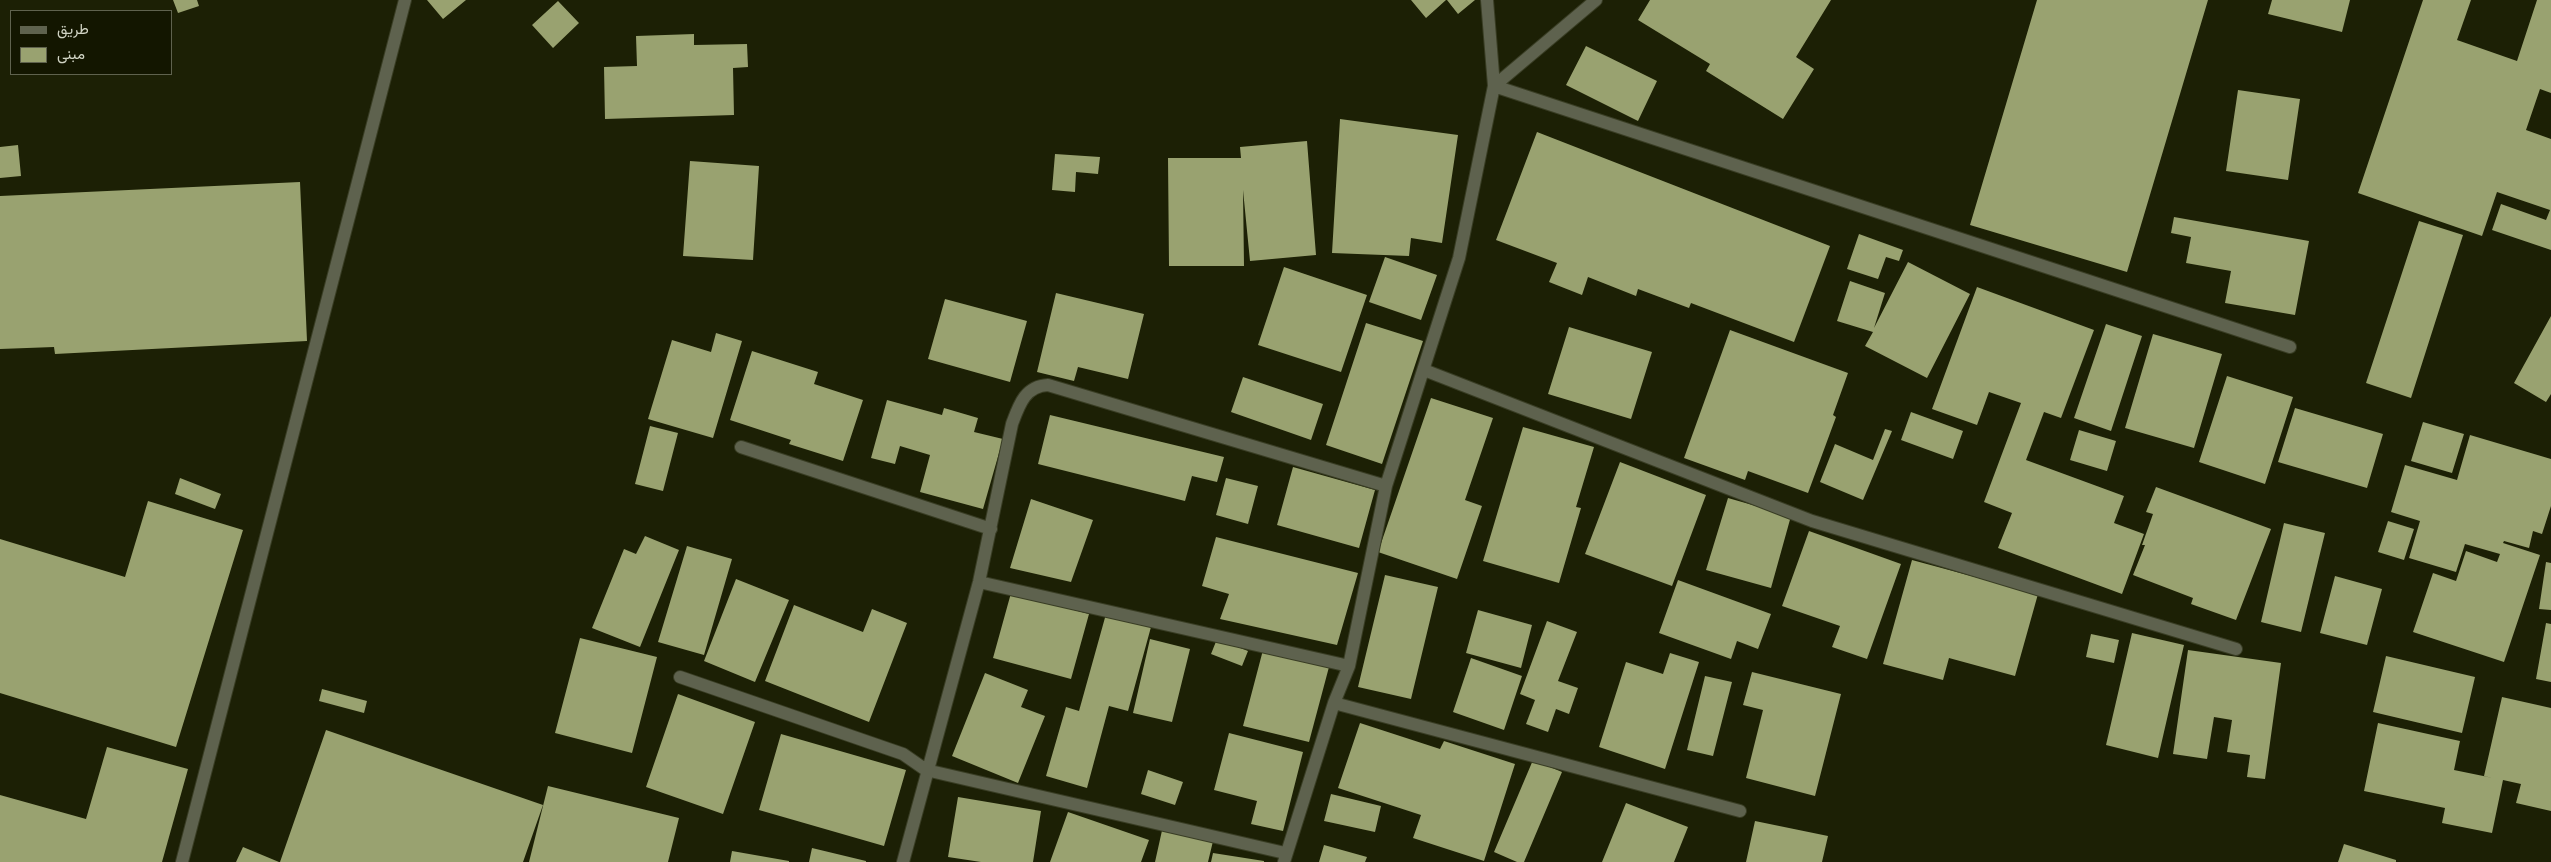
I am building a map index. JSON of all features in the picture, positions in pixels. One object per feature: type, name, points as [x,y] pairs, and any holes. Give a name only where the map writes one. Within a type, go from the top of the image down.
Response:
[{"type":"street","points":[[182,862],[405,0]]},
{"type":"street","points":[[680,677],[903,754],[926,770],[1284,858],[1334,703],[1349,666],[1386,486],[1459,258],[1494,86],[1487,0]]},
{"type":"street","points":[[1494,86],[1596,0]]},
{"type":"street","points":[[1494,86],[2290,347]]},
{"type":"street","points":[[1424,370],[1812,521],[2236,649]]},
{"type":"street","points":[[902,862],[979,582],[1012,424],[1019,404],[1027,393],[1038,386],[1048,386],[1386,486]]},
{"type":"street","points":[[741,447],[991,529]]},
{"type":"street","points":[[979,582],[1349,666]]},
{"type":"street","points":[[1334,703],[1740,811]]},
{"type":"building","points":[[173,0],[197,0],[199,6],[178,13]]},
{"type":"building","points":[[427,0],[466,0],[443,19]]},
{"type":"building","points":[[1411,0],[1446,0],[1426,18]]},
{"type":"building","points":[[1447,0],[1475,0],[1458,14]]},
{"type":"building","points":[[1650,0],[1831,0],[1796,57],[1814,69],[1783,119],[1706,71],[1710,64],[1638,20]]},
{"type":"building","points":[[2037,0],[2208,0],[2127,272],[1970,225]]},
{"type":"building","points":[[2272,0],[2350,0],[2342,32],[2268,14]]},
{"type":"building","points":[[2423,0],[2471,0],[2457,40],[2517,61],[2537,0],[2551,0],[2551,93],[2540,89],[2526,130],[2551,139],[2551,250],[2492,230],[2501,204],[2546,220],[2550,210],[2497,192],[2482,236],[2358,193]]},
{"type":"building","points":[[558,1],[579,23],[553,48],[532,25]]},
{"type":"building","points":[[694,34],[694,45],[747,44],[748,67],[733,68],[734,115],[605,119],[604,67],[637,66],[636,36]]},
{"type":"building","points":[[1586,46],[1657,81],[1638,121],[1566,85]]},
{"type":"building","points":[[2238,90],[2300,99],[2288,180],[2226,171]]},
{"type":"building","points":[[1340,119],[1458,135],[1442,243],[1411,238],[1409,256],[1332,253]]},
{"type":"building","points":[[1537,132],[1830,246],[1794,342],[1691,303],[1689,308],[1638,289],[1636,296],[1588,277],[1582,295],[1549,282],[1557,263],[1496,240]]},
{"type":"building","points":[[1307,141],[1316,255],[1250,261],[1243,190],[1244,266],[1169,266],[1168,158],[1241,158],[1240,147]]},
{"type":"building","points":[[18,145],[21,176],[0,178],[0,147]]},
{"type":"building","points":[[1055,154],[1100,157],[1098,174],[1076,172],[1075,192],[1052,190]]},
{"type":"building","points":[[690,161],[759,166],[753,260],[683,256]]},
{"type":"building","points":[[300,182],[307,341],[55,354],[54,347],[0,349],[0,196]]},
{"type":"building","points":[[2174,217],[2309,241],[2295,315],[2225,303],[2231,271],[2186,263],[2191,237],[2171,233]]},
{"type":"building","points":[[2419,221],[2463,235],[2411,398],[2366,383]]},
{"type":"building","points":[[1859,234],[1903,250],[1899,261],[1886,257],[1878,279],[1847,269]]},
{"type":"building","points":[[1385,257],[1437,275],[1421,320],[1369,302]]},
{"type":"building","points":[[1908,262],[1970,294],[1927,378],[1865,346],[1873,332],[1837,321],[1850,281],[1885,293],[1874,328]]},
{"type":"building","points":[[1284,267],[1367,295],[1341,372],[1258,345]]},
{"type":"building","points":[[1977,287],[2094,330],[2061,418],[2044,412],[2026,460],[2124,496],[2114,523],[2144,534],[2122,594],[1998,548],[2012,513],[1984,502],[2021,403],[1989,392],[1977,425],[1932,409]]},
{"type":"building","points":[[1056,293],[1144,314],[1128,379],[1078,367],[1074,381],[1037,372]]},
{"type":"building","points":[[945,299],[1027,321],[1010,382],[928,359]]},
{"type":"building","points":[[2551,316],[2551,394],[2546,402],[2514,383]]},
{"type":"building","points":[[1366,323],[1423,341],[1382,464],[1326,445]]},
{"type":"building","points":[[2106,324],[2142,336],[2111,431],[2074,418]]},
{"type":"building","points":[[1569,327],[1652,352],[1631,419],[1548,394]]},
{"type":"building","points":[[1730,330],[1848,373],[1833,415],[1836,417],[1808,493],[1748,471],[1745,480],[1684,458]]},
{"type":"building","points":[[716,333],[742,341],[713,438],[648,419],[672,340],[711,352]]},
{"type":"building","points":[[2153,334],[2222,354],[2194,448],[2125,428]]},
{"type":"building","points":[[752,351],[818,372],[814,384],[863,400],[843,461],[789,444],[791,440],[730,420]]},
{"type":"building","points":[[2227,376],[2293,397],[2265,484],[2199,462]]},
{"type":"building","points":[[1243,377],[1323,404],[1311,440],[1231,412]]},
{"type":"building","points":[[1431,398],[1493,418],[1465,500],[1482,506],[1457,579],[1378,552]]},
{"type":"building","points":[[887,400],[942,415],[944,408],[978,418],[974,432],[1003,439],[983,509],[920,492],[930,455],[900,446],[895,464],[871,458]]},
{"type":"building","points":[[2295,408],[2383,434],[2367,488],[2278,462]]},
{"type":"building","points":[[1911,412],[1963,431],[1953,459],[1901,440]]},
{"type":"building","points":[[1050,415],[1224,457],[1217,482],[1192,476],[1185,501],[1038,464]]},
{"type":"building","points":[[2423,422],[2464,434],[2452,473],[2411,461]]},
{"type":"building","points":[[650,426],[678,433],[663,491],[635,484]]},
{"type":"building","points":[[1523,427],[1594,447],[1576,507],[1581,508],[1559,583],[1483,561]]},
{"type":"building","points":[[1885,429],[1892,431],[1863,500],[1820,482],[1835,444],[1873,460]]},
{"type":"building","points":[[2079,430],[2116,441],[2107,471],[2070,460]]},
{"type":"building","points":[[2470,435],[2551,459],[2551,506],[2542,534],[2533,531],[2529,548],[2504,541],[2503,543],[2540,555],[2504,662],[2413,632],[2433,573],[2456,581],[2466,551],[2497,562],[2500,554],[2465,544],[2456,572],[2409,558],[2420,521],[2391,512],[2405,465],[2457,480]]},
{"type":"building","points":[[1620,462],[1706,495],[1672,586],[1585,554]]},
{"type":"building","points":[[1293,467],[1375,490],[1359,548],[1277,525]]},
{"type":"building","points":[[180,478],[221,494],[215,509],[175,494]]},
{"type":"building","points":[[1226,478],[1258,486],[1248,524],[1216,515]]},
{"type":"building","points":[[2156,487],[2271,529],[2236,620],[2191,604],[2193,598],[2133,575],[2145,545],[2142,545],[2153,514],[2146,512]]},
{"type":"building","points":[[1728,498],[1791,516],[1771,588],[1706,570]]},
{"type":"building","points":[[1031,499],[1093,520],[1071,582],[1010,568]]},
{"type":"building","points":[[148,501],[243,530],[176,747],[0,693],[0,539],[125,577]]},
{"type":"building","points":[[2388,521],[2414,529],[2404,560],[2378,552]]},
{"type":"building","points":[[2284,523],[2325,533],[2301,632],[2261,622]]},
{"type":"building","points":[[1809,531],[1901,564],[1867,659],[1832,647],[1840,626],[1782,606]]},
{"type":"building","points":[[645,536],[679,550],[640,647],[592,628],[624,549],[636,554]]},
{"type":"building","points":[[1216,537],[1358,573],[1337,645],[1220,619],[1229,594],[1202,586]]},
{"type":"building","points":[[687,546],[732,559],[704,655],[658,642]]},
{"type":"building","points":[[1912,560],[2038,594],[2015,676],[1949,658],[1943,680],[1883,664]]},
{"type":"building","points":[[2546,562],[2551,563],[2551,610],[2539,609]]},
{"type":"building","points":[[1385,575],[1438,587],[1411,699],[1358,687]]},
{"type":"building","points":[[2335,576],[2382,589],[2367,645],[2320,633]]},
{"type":"building","points":[[736,579],[789,600],[755,682],[704,661]]},
{"type":"building","points":[[1678,580],[1771,614],[1758,649],[1737,641],[1731,659],[1659,633]]},
{"type":"building","points":[[1011,593],[1089,614],[1071,679],[993,658]]},
{"type":"building","points":[[794,605],[863,632],[872,609],[907,623],[869,722],[765,681]]},
{"type":"building","points":[[1478,610],[1532,625],[1521,668],[1466,653]]},
{"type":"building","points":[[1106,614],[1151,627],[1128,711],[1109,706],[1087,788],[1046,776],[1066,707],[1079,711]]},
{"type":"building","points":[[1547,621],[1577,632],[1558,681],[1578,688],[1569,714],[1556,709],[1548,732],[1526,724],[1535,700],[1520,694]]},
{"type":"building","points":[[2546,623],[2551,624],[2551,682],[2536,679]]},
{"type":"building","points":[[2132,633],[2184,645],[2158,758],[2106,745]]},
{"type":"building","points":[[2091,634],[2119,640],[2114,663],[2086,657]]},
{"type":"building","points":[[580,638],[657,657],[632,753],[555,733]]},
{"type":"building","points":[[1150,639],[1190,649],[1172,722],[1133,713]]},
{"type":"building","points":[[1217,639],[1248,651],[1242,666],[1211,654]]},
{"type":"building","points":[[1263,650],[1329,667],[1309,742],[1243,726]]},
{"type":"building","points":[[2188,650],[2281,663],[2265,779],[2247,777],[2250,755],[2227,752],[2232,720],[2214,717],[2207,759],[2173,754]]},
{"type":"building","points":[[1670,653],[1699,662],[1665,769],[1599,747],[1626,662],[1663,674]]},
{"type":"building","points":[[2386,656],[2475,677],[2462,733],[2373,712]]},
{"type":"building","points":[[1471,658],[1522,676],[1504,730],[1453,712]]},
{"type":"building","points":[[1752,672],[1841,694],[1815,796],[1746,778],[1763,710],[1743,705]]},
{"type":"building","points":[[985,673],[1028,690],[1021,707],[1045,716],[1018,783],[952,756]]},
{"type":"building","points":[[1705,676],[1732,682],[1713,756],[1687,750]]},
{"type":"building","points":[[322,689],[367,701],[364,713],[319,701]]},
{"type":"building","points":[[678,694],[755,722],[723,814],[646,787]]},
{"type":"building","points":[[2502,697],[2551,708],[2551,811],[2516,803],[2521,784],[2503,780],[2492,833],[2442,823],[2445,808],[2364,791],[2378,723],[2460,741],[2454,770],[2493,778],[2484,776]]},
{"type":"building","points":[[1360,723],[1440,749],[1444,741],[1515,764],[1484,861],[1413,838],[1421,815],[1338,788]]},
{"type":"building","points":[[326,730],[543,805],[523,862],[280,862]]},
{"type":"building","points":[[1229,733],[1303,752],[1283,831],[1251,824],[1257,801],[1214,790]]},
{"type":"building","points":[[781,734],[906,770],[884,846],[759,810]]},
{"type":"building","points":[[107,747],[188,769],[162,862],[0,862],[0,795],[86,819]]},
{"type":"building","points":[[1533,760],[1562,772],[1524,862],[1517,862],[1494,852]]},
{"type":"building","points":[[1148,770],[1183,782],[1175,805],[1141,794]]},
{"type":"building","points":[[548,786],[679,818],[668,862],[529,862]]},
{"type":"building","points":[[1331,794],[1381,806],[1375,832],[1324,821]]},
{"type":"building","points":[[958,797],[1041,811],[1033,862],[981,862],[948,857]]},
{"type":"building","points":[[1626,803],[1688,827],[1674,862],[1602,862]]},
{"type":"building","points":[[1068,812],[1149,840],[1141,862],[1050,862]]},
{"type":"building","points":[[1755,821],[1828,836],[1822,862],[1746,862]]},
{"type":"building","points":[[1163,826],[1214,837],[1208,862],[1155,862]]},
{"type":"building","points":[[2344,844],[2396,860],[2396,862],[2338,862]]},
{"type":"building","points":[[1324,845],[1367,857],[1365,862],[1319,862]]},
{"type":"building","points":[[243,847],[279,862],[236,862]]},
{"type":"building","points":[[812,848],[866,861],[866,862],[809,862]]},
{"type":"building","points":[[732,851],[789,861],[789,862],[730,862]]},
{"type":"building","points":[[1213,853],[1264,861],[1264,862],[1211,862]]}]
